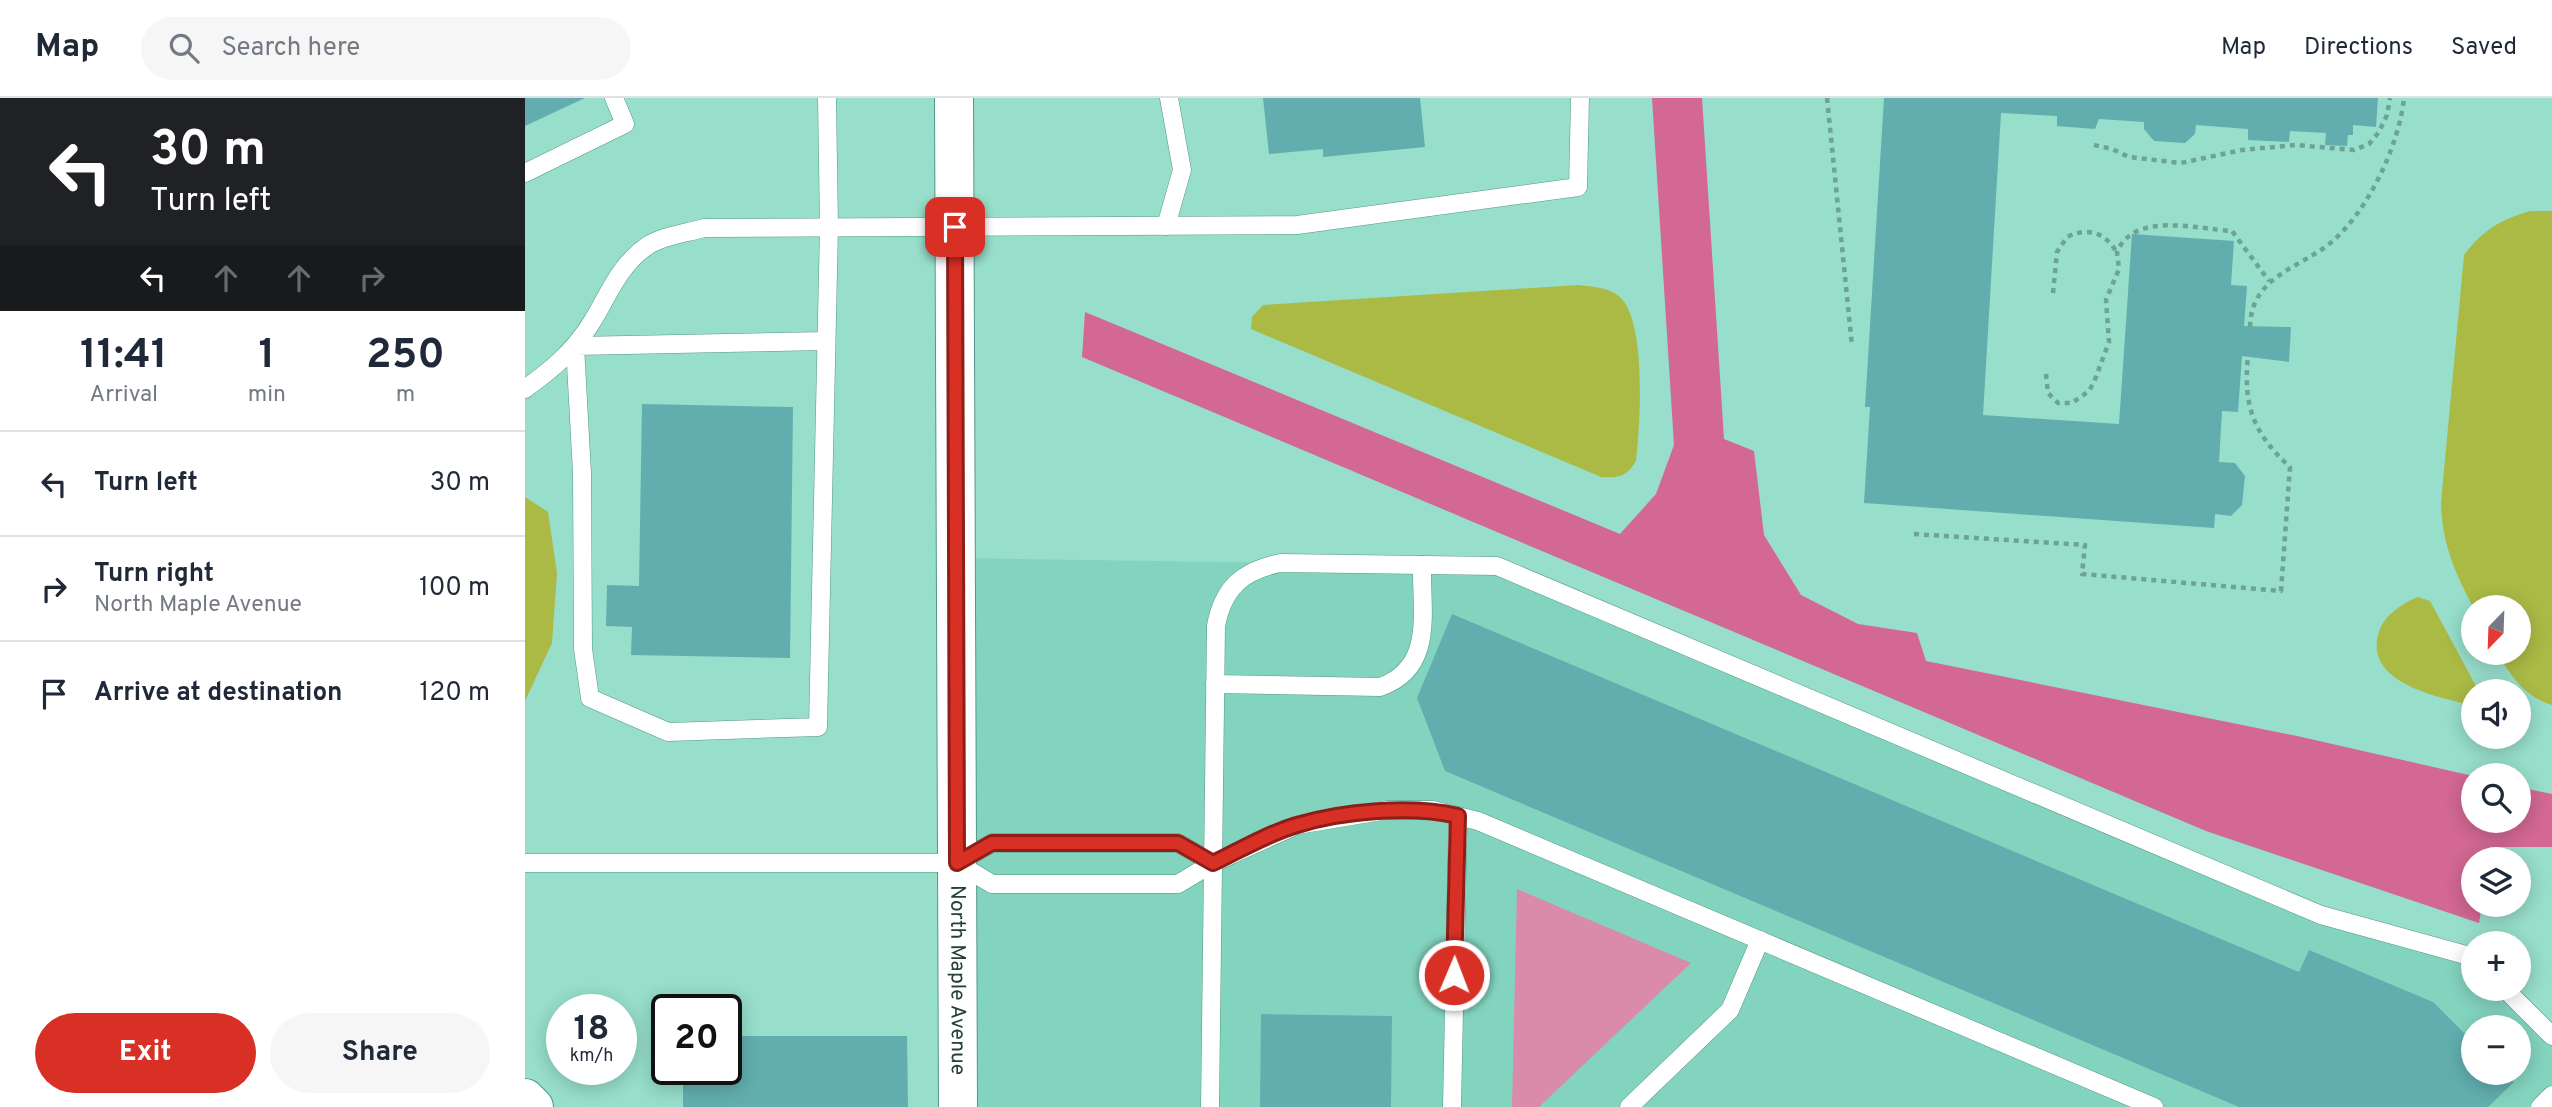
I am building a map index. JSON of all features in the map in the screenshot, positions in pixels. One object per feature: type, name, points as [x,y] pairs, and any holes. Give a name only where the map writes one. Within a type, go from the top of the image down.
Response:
[{"type":"main road","name":"North Maple Avenue","points":[[954,98],[958,1107]]},
{"type":"main road","points":[[525,1098],[534,1107]]},
{"type":"lane","points":[[525,173],[625,124],[614,98]]},
{"type":"lane","points":[[575,346],[582,473],[583,649],[590,698],[668,732],[818,727],[829,227],[827,98]]},
{"type":"lane","points":[[1166,226],[1182,170],[1170,98]]},
{"type":"lane","points":[[525,389],[562,363],[590,324],[617,275],[648,246],[704,228],[1297,225],[1578,187],[1580,98]]},
{"type":"lane","points":[[575,346],[826,341]]},
{"type":"lane","points":[[1210,1107],[1216,626],[1220,607],[1229,589],[1244,575],[1261,566],[1281,563],[1497,566],[2321,915],[2461,954]]},
{"type":"lane","points":[[1215,684],[1380,687],[1394,682],[1416,661],[1421,646],[1422,565]]},
{"type":"lane","points":[[957,863],[992,884],[1178,884],[1213,863],[1297,825],[1387,810],[1433,810],[1478,821],[2154,1107]]},
{"type":"lane","points":[[1452,1107],[1458,816]]},
{"type":"lane","points":[[525,863],[957,863],[992,843],[1178,843],[1213,863]]},
{"type":"lane","points":[[1629,1107],[1730,1010],[1760,940]]},
{"type":"lane","points":[[2517,1001],[2552,1036]]},
{"type":"lane","points":[[2540,1107],[2552,1095]]},
{"type":"path","points":[[1827,98],[1852,346]]},
{"type":"path","points":[[2094,145],[2129,157],[2181,163],[2242,150],[2296,145],[2354,150],[2369,144],[2379,132],[2387,115],[2390,98]]},
{"type":"path","points":[[2250,327],[2253,307],[2269,281],[2328,245],[2350,220],[2389,156],[2397,137],[2404,98]]},
{"type":"path","points":[[2117,252],[2127,237],[2148,227],[2232,231],[2269,281]]},
{"type":"path","points":[[2046,374],[2048,393],[2057,403],[2071,403],[2089,391],[2094,382],[2109,342],[2106,300],[2119,269],[2117,252],[2108,240],[2094,231],[2067,237],[2057,252],[2053,293]]},
{"type":"path","points":[[1914,534],[2085,545],[2082,575],[2281,591],[2290,467],[2264,438],[2250,413],[2245,386],[2248,356]]},
{"type":"shaded area","points":[[1652,98],[1702,98],[1724,439],[1754,451],[1764,535],[1801,595],[1858,624],[1917,633],[1926,661],[2297,736],[2461,773],[2461,833],[2531,833],[2531,790],[2552,794],[2552,847],[2461,847],[2461,917],[2206,831],[1082,357],[1085,312],[1620,534],[1656,494],[1674,445]]},
{"type":"shaded area","points":[[2530,211],[2552,211],[2552,705],[2531,695],[2531,679],[2515,679],[2505,665],[2531,665],[2531,595],[2467,595],[2451,557],[2442,518],[2441,503],[2464,255],[2478,239],[2510,218]]},
{"type":"shaded area","points":[[1579,285],[1606,289],[1620,297],[1629,310],[1634,329],[1640,375],[1636,461],[1629,470],[1617,477],[1601,477],[1251,329],[1252,317],[1263,305]]},
{"type":"shaded area","points":[[525,497],[548,512],[557,573],[552,643],[525,701]]},
{"type":"shaded area","points":[[956,558],[1497,566],[2321,915],[2461,954],[2461,1001],[2517,1001],[2531,1015],[2552,1036],[2552,1107],[958,1107]]},
{"type":"shaded area","points":[[2418,597],[2430,601],[2461,658],[2461,665],[2465,665],[2472,679],[2461,679],[2461,703],[2404,683],[2391,674],[2381,662],[2377,649],[2381,626],[2395,610]]},
{"type":"shaded area","points":[[1517,889],[1691,963],[1539,1107],[1512,1107]]},
{"type":"shaded area","points":[[2461,917],[2480,917],[2479,923]]},
{"type":"building","points":[[525,98],[585,98],[525,126]]},
{"type":"building","points":[[1263,98],[1420,98],[1425,147],[1323,157],[1323,149],[1269,154]]},
{"type":"building","points":[[1884,98],[2378,98],[2376,127],[2353,125],[2353,135],[2348,135],[2347,146],[2325,145],[2326,133],[2290,131],[2289,142],[2248,140],[2248,129],[2196,125],[2195,134],[2185,143],[2154,141],[2144,129],[2144,122],[2099,119],[2095,129],[2057,126],[2057,116],[2001,113],[1983,415],[2119,424],[2132,234],[2234,241],[2231,285],[2247,286],[2244,326],[2291,327],[2289,362],[2242,356],[2238,412],[2222,411],[2219,462],[2235,463],[2245,476],[2242,505],[2231,516],[2215,514],[2214,528],[1864,503],[1870,407],[1865,407]]},
{"type":"building","points":[[642,404],[793,407],[790,658],[631,655],[632,627],[606,626],[607,585],[639,586]]},
{"type":"building","points":[[1452,614],[2299,972],[2309,950],[2433,1002],[2461,1030],[2461,1085],[2511,1085],[2488,1107],[2239,1107],[1445,771],[1417,698]]},
{"type":"building","points":[[1261,1014],[1392,1016],[1391,1107],[1260,1107]]},
{"type":"building","points":[[742,1036],[907,1036],[908,1107],[683,1107],[683,1085],[742,1085]]},
{"type":"route","points":[[955,227],[957,863],[992,843],[1178,843],[1213,863],[1297,825],[1387,810],[1433,810],[1458,816],[1454,975]]}]
